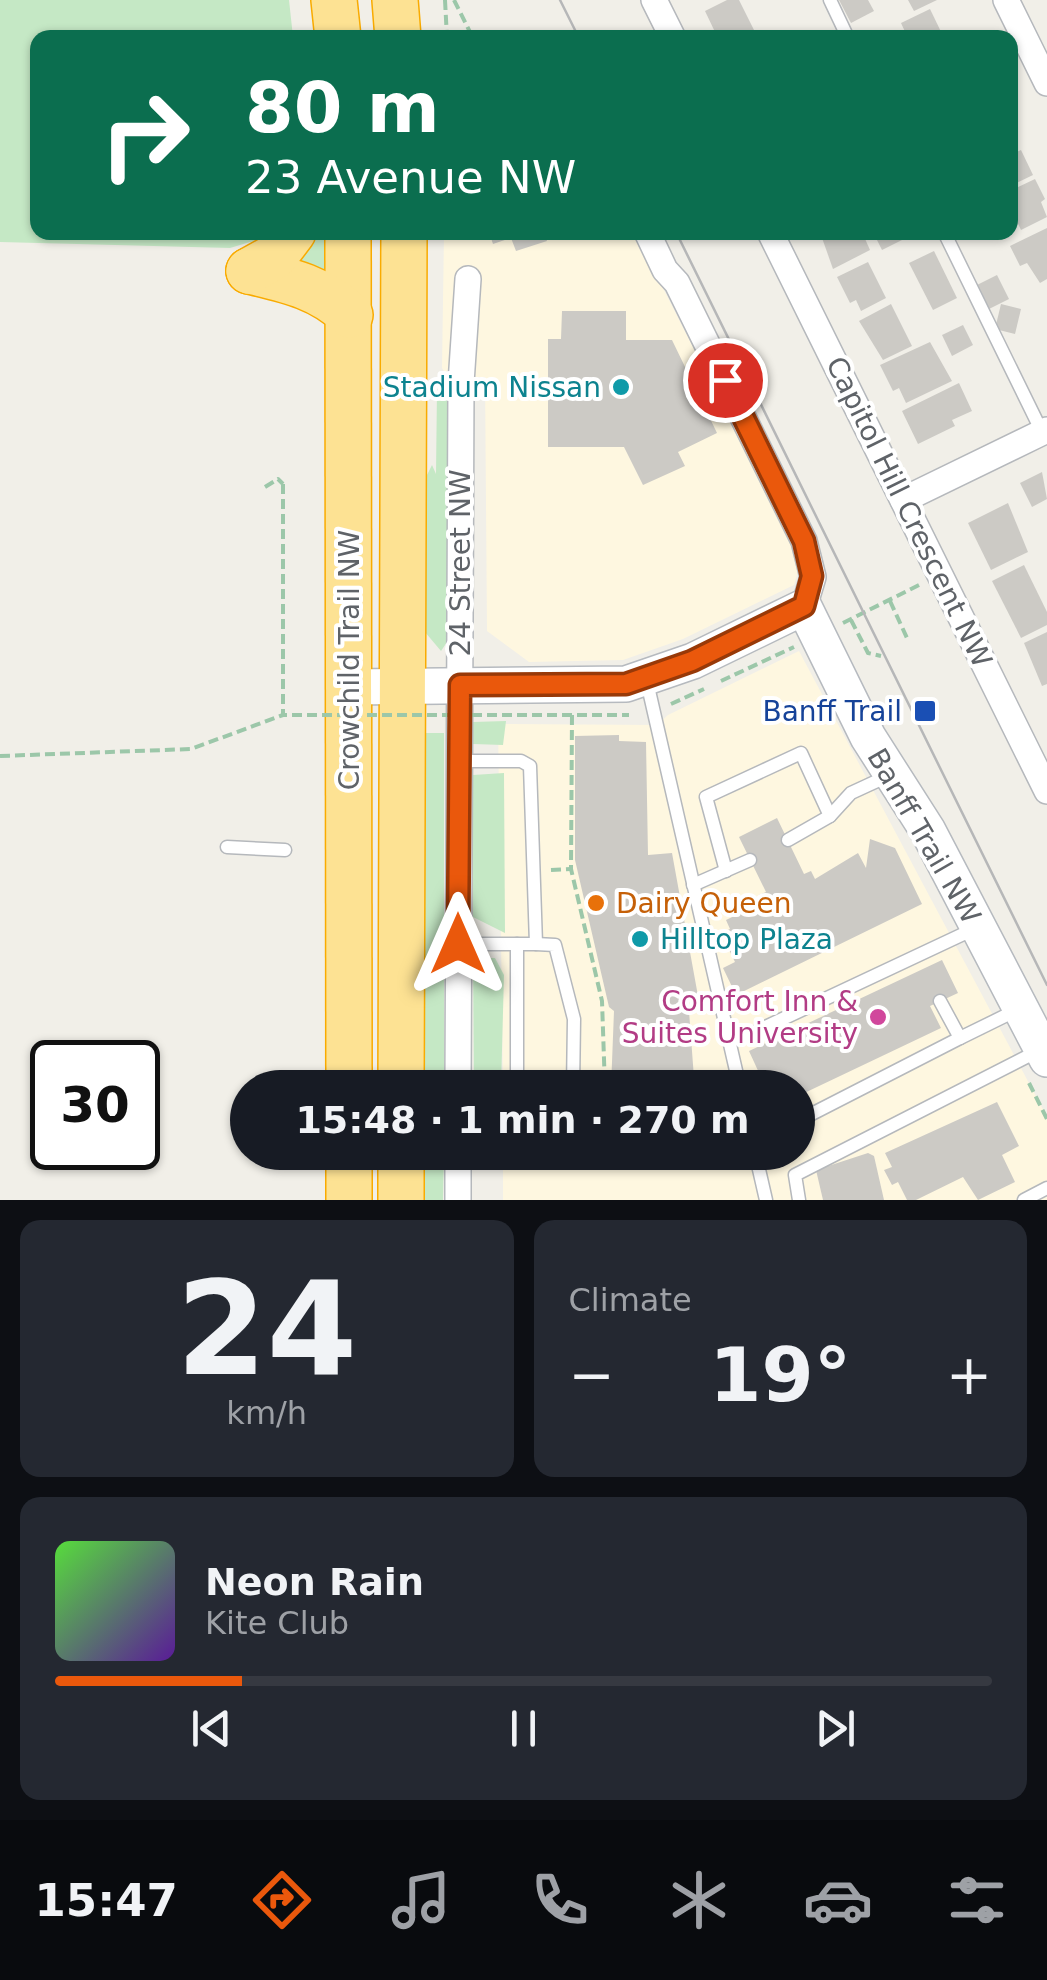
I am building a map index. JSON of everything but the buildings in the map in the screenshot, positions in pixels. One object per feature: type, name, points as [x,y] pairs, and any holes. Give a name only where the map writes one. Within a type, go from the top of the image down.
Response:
[{"type":"highway","points":[[334,0],[337,30]]},
{"type":"highway","points":[[287,240],[274,257],[249,271],[301,283],[335,300],[350,315]]},
{"type":"highway","name":"Crowchild Trail NW","points":[[348,240],[349,1070]]},
{"type":"highway","name":"Crowchild Trail NW","points":[[401,1070],[404,240]]},
{"type":"highway","points":[[349,1170],[349,1200]]},
{"type":"highway","points":[[401,1170],[401,1200]]},
{"type":"street","points":[[654,0],[669,30]]},
{"type":"street","points":[[1006,0],[1047,83]]},
{"type":"street","points":[[350,687],[597,686],[647,679],[804,606],[812,576],[804,541],[677,283],[665,270],[651,240]]},
{"type":"street","name":"Capitol Hill Crescent NW","points":[[774,240],[1047,790]]},
{"type":"street","name":"24 Street NW","points":[[458,1070],[461,383],[468,278]]},
{"type":"street","points":[[902,500],[1045,435]]},
{"type":"street","name":"Banff Trail NW","points":[[804,606],[868,738],[928,831],[1044,1054]]},
{"type":"street","points":[[458,1170],[458,1200]]},
{"type":"lane","points":[[830,0],[844,30]]},
{"type":"lane","points":[[948,240],[1045,435]]},
{"type":"lane","points":[[647,679],[736,1070]]},
{"type":"lane","points":[[726,871],[706,797],[801,752],[830,816]]},
{"type":"lane","points":[[458,761],[522,761],[530,766],[536,944]]},
{"type":"lane","points":[[788,840],[830,816],[851,793],[891,775]]},
{"type":"lane","points":[[228,847],[285,850]]},
{"type":"lane","points":[[693,884],[750,860]]},
{"type":"lane","points":[[759,1030],[922,962],[977,928]]},
{"type":"lane","points":[[458,944],[556,945],[574,1019],[573,1070]]},
{"type":"lane","points":[[517,944],[517,1070]]},
{"type":"lane","points":[[940,1001],[960,1038]]},
{"type":"lane","points":[[815,1111],[1019,1009]]},
{"type":"lane","points":[[799,1200],[795,1175],[1044,1054]]},
{"type":"lane","points":[[759,1170],[766,1200]]},
{"type":"lane","points":[[1027,1199],[1047,1188]]},
{"type":"path","points":[[445,0],[447,30]]},
{"type":"path","points":[[454,0],[469,30]]},
{"type":"path","points":[[264,487],[278,478],[284,484],[283,715]]},
{"type":"path","points":[[881,656],[868,653],[849,620],[939,575]]},
{"type":"path","points":[[888,602],[907,638]]},
{"type":"path","points":[[0,756],[191,749],[283,715],[628,715]]},
{"type":"path","points":[[572,715],[571,869],[602,1001],[604,1070]]},
{"type":"path","points":[[535,872],[571,869]]},
{"type":"shaded area","points":[[444,240],[639,240],[789,536],[798,571],[794,585],[683,639],[623,660],[529,662],[487,631],[485,377],[447,377],[442,368]]},
{"type":"shaded area","points":[[799,651],[1047,1117],[1047,1200],[503,1200],[503,1170],[815,1170],[815,1070],[503,1070],[498,724],[657,725],[668,715]]},
{"type":"green space","points":[[0,0],[289,0],[292,30],[30,30],[30,240],[257,240],[230,248],[0,242]]},
{"type":"green space","points":[[297,240],[330,240],[331,276],[281,261]]},
{"type":"green space","points":[[437,389],[447,389],[449,398],[447,642],[441,651],[425,632],[425,479],[432,465],[436,474]]},
{"type":"green space","points":[[506,721],[503,745],[473,744],[473,722]]},
{"type":"green space","points":[[419,733],[444,733],[444,1070],[419,1070]]},
{"type":"green space","points":[[504,773],[505,933],[473,917],[473,775]]},
{"type":"green space","points":[[473,958],[495,958],[504,975],[501,1070],[474,1070]]},
{"type":"green space","points":[[421,1170],[444,1170],[443,1200],[422,1200]]},
{"type":"tram line","points":[[560,0],[575,30]]},
{"type":"tram line","points":[[680,240],[1047,985]]},
{"type":"place","name":"Stadium Nissan","points":[[621,387]]},
{"type":"place","name":"Banff Trail","points":[[925,711]]},
{"type":"place","name":"Dairy Queen","points":[[596,903]]},
{"type":"place","name":"Hilltop Plaza","points":[[640,939]]},
{"type":"place","name":"Comfort Inn & Suites University","points":[[878,1017]]},
{"type":"route","points":[[458,944],[460,685],[626,684],[661,675],[804,606],[812,576],[804,541],[725,380]]}]
